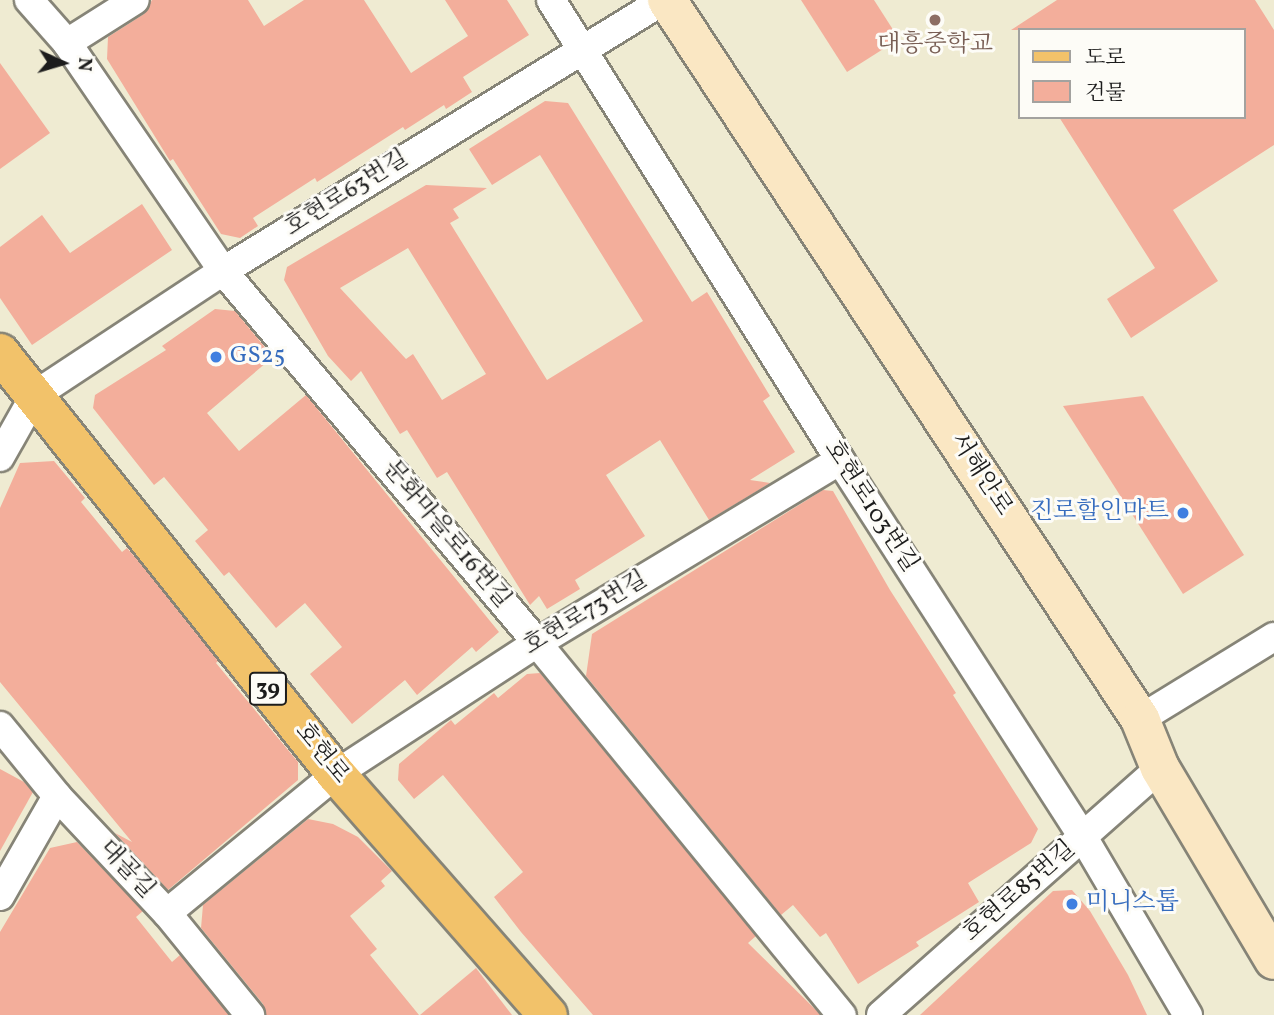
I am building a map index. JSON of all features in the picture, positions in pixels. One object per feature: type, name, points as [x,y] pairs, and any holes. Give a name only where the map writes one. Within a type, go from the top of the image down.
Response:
[{"type":"main road","name":"서해안로","points":[[665,0],[1140,719],[1160,768],[1274,960]]},
{"type":"main road","name":"호현로","points":[[0,353],[336,774],[548,1015]]},
{"type":"street","name":"문화마을로16번길","points":[[29,0],[67,43],[223,271],[537,643],[842,1015]]},
{"type":"street","points":[[67,43],[135,0]]},
{"type":"street","name":"호현로103번길","points":[[551,0],[840,460],[1083,836],[1188,1015]]},
{"type":"street","name":"호현로63번길","points":[[35,395],[223,271],[665,0]]},
{"type":"street","points":[[0,457],[35,395]]},
{"type":"street","name":"호현로73번길","points":[[167,914],[336,774],[537,643],[840,460]]},
{"type":"street","points":[[1140,719],[1274,637]]},
{"type":"street","name":"대골길","points":[[0,726],[57,796],[167,914],[250,1015]]},
{"type":"street","name":"호현로85번길","points":[[881,1015],[1160,768]]},
{"type":"street","points":[[0,896],[57,796]]},
{"type":"building","points":[[152,0],[248,0],[264,26],[304,0],[364,0],[411,73],[468,36],[445,0],[507,0],[529,35],[463,77],[472,92],[446,109],[444,105],[405,130],[403,127],[317,182],[315,178],[253,218],[258,226],[240,238],[221,234],[173,159],[170,161],[107,59],[108,37],[144,14]]},
{"type":"building","points":[[801,0],[874,0],[899,39],[847,72]]},
{"type":"building","points":[[1057,0],[1255,0],[1274,30],[1274,145],[1173,210],[1218,281],[1131,338],[1107,299],[1155,268],[1060,119],[1246,119],[1246,28],[1011,30]]},
{"type":"building","points":[[0,63],[50,133],[0,169]]},
{"type":"building","points":[[545,101],[568,103],[692,302],[707,292],[770,396],[763,401],[795,452],[750,480],[770,483],[709,520],[660,440],[606,475],[645,536],[575,580],[580,589],[547,609],[539,596],[530,605],[447,472],[437,478],[407,430],[400,434],[361,371],[351,381],[328,356],[284,280],[287,267],[426,185],[487,188],[453,209],[459,218],[450,223],[547,380],[643,321],[540,155],[492,185],[469,149]],"holes":[[[408,248],[486,374],[442,400],[413,354],[406,359],[340,288]]]},
{"type":"building","points":[[142,204],[172,250],[32,345],[0,298],[0,247],[42,215],[70,253]]},
{"type":"building","points":[[215,309],[235,311],[273,357],[207,413],[239,451],[306,395],[499,632],[476,652],[472,647],[417,695],[405,680],[352,724],[310,674],[342,647],[305,603],[276,628],[229,572],[224,576],[195,541],[208,530],[164,477],[154,485],[93,408],[95,395],[166,350],[162,346]]},
{"type":"building","points":[[1143,396],[1244,555],[1183,594],[1063,406]]},
{"type":"building","points":[[54,461],[85,498],[81,502],[122,552],[127,548],[141,564],[218,661],[216,663],[298,762],[298,780],[168,890],[115,833],[132,842],[0,682],[0,508],[20,463]]},
{"type":"building","points":[[823,490],[833,491],[890,590],[956,693],[953,695],[1038,829],[1031,843],[968,883],[979,902],[916,942],[919,946],[858,984],[826,933],[820,937],[793,905],[781,915],[586,676],[592,634]]},
{"type":"building","points":[[540,673],[756,936],[748,943],[821,1015],[593,1015],[521,932],[494,897],[523,872],[443,775],[414,799],[398,780],[399,764],[451,720],[455,725],[494,693],[498,698],[527,674]]},
{"type":"building","points":[[0,769],[24,782],[33,792],[0,851]]},
{"type":"building","points":[[308,819],[333,824],[358,837],[392,871],[381,881],[385,886],[350,916],[377,949],[370,955],[419,1015],[266,1015],[263,1004],[201,928],[203,905]]},
{"type":"building","points":[[77,842],[143,911],[136,917],[172,962],[180,955],[229,1015],[0,1015],[0,932],[50,848]]},
{"type":"building","points":[[1072,890],[1090,911],[1128,975],[1147,1015],[920,1015],[1053,891]]},
{"type":"building","points":[[476,968],[512,1015],[420,1015]]},
{"type":"place","name":"대흥중학교","points":[[935,20]]},
{"type":"place","name":"GS25","points":[[216,357]]},
{"type":"place","name":"진로할인마트","points":[[1183,513]]},
{"type":"place","name":"미니스톱","points":[[1072,904]]}]
